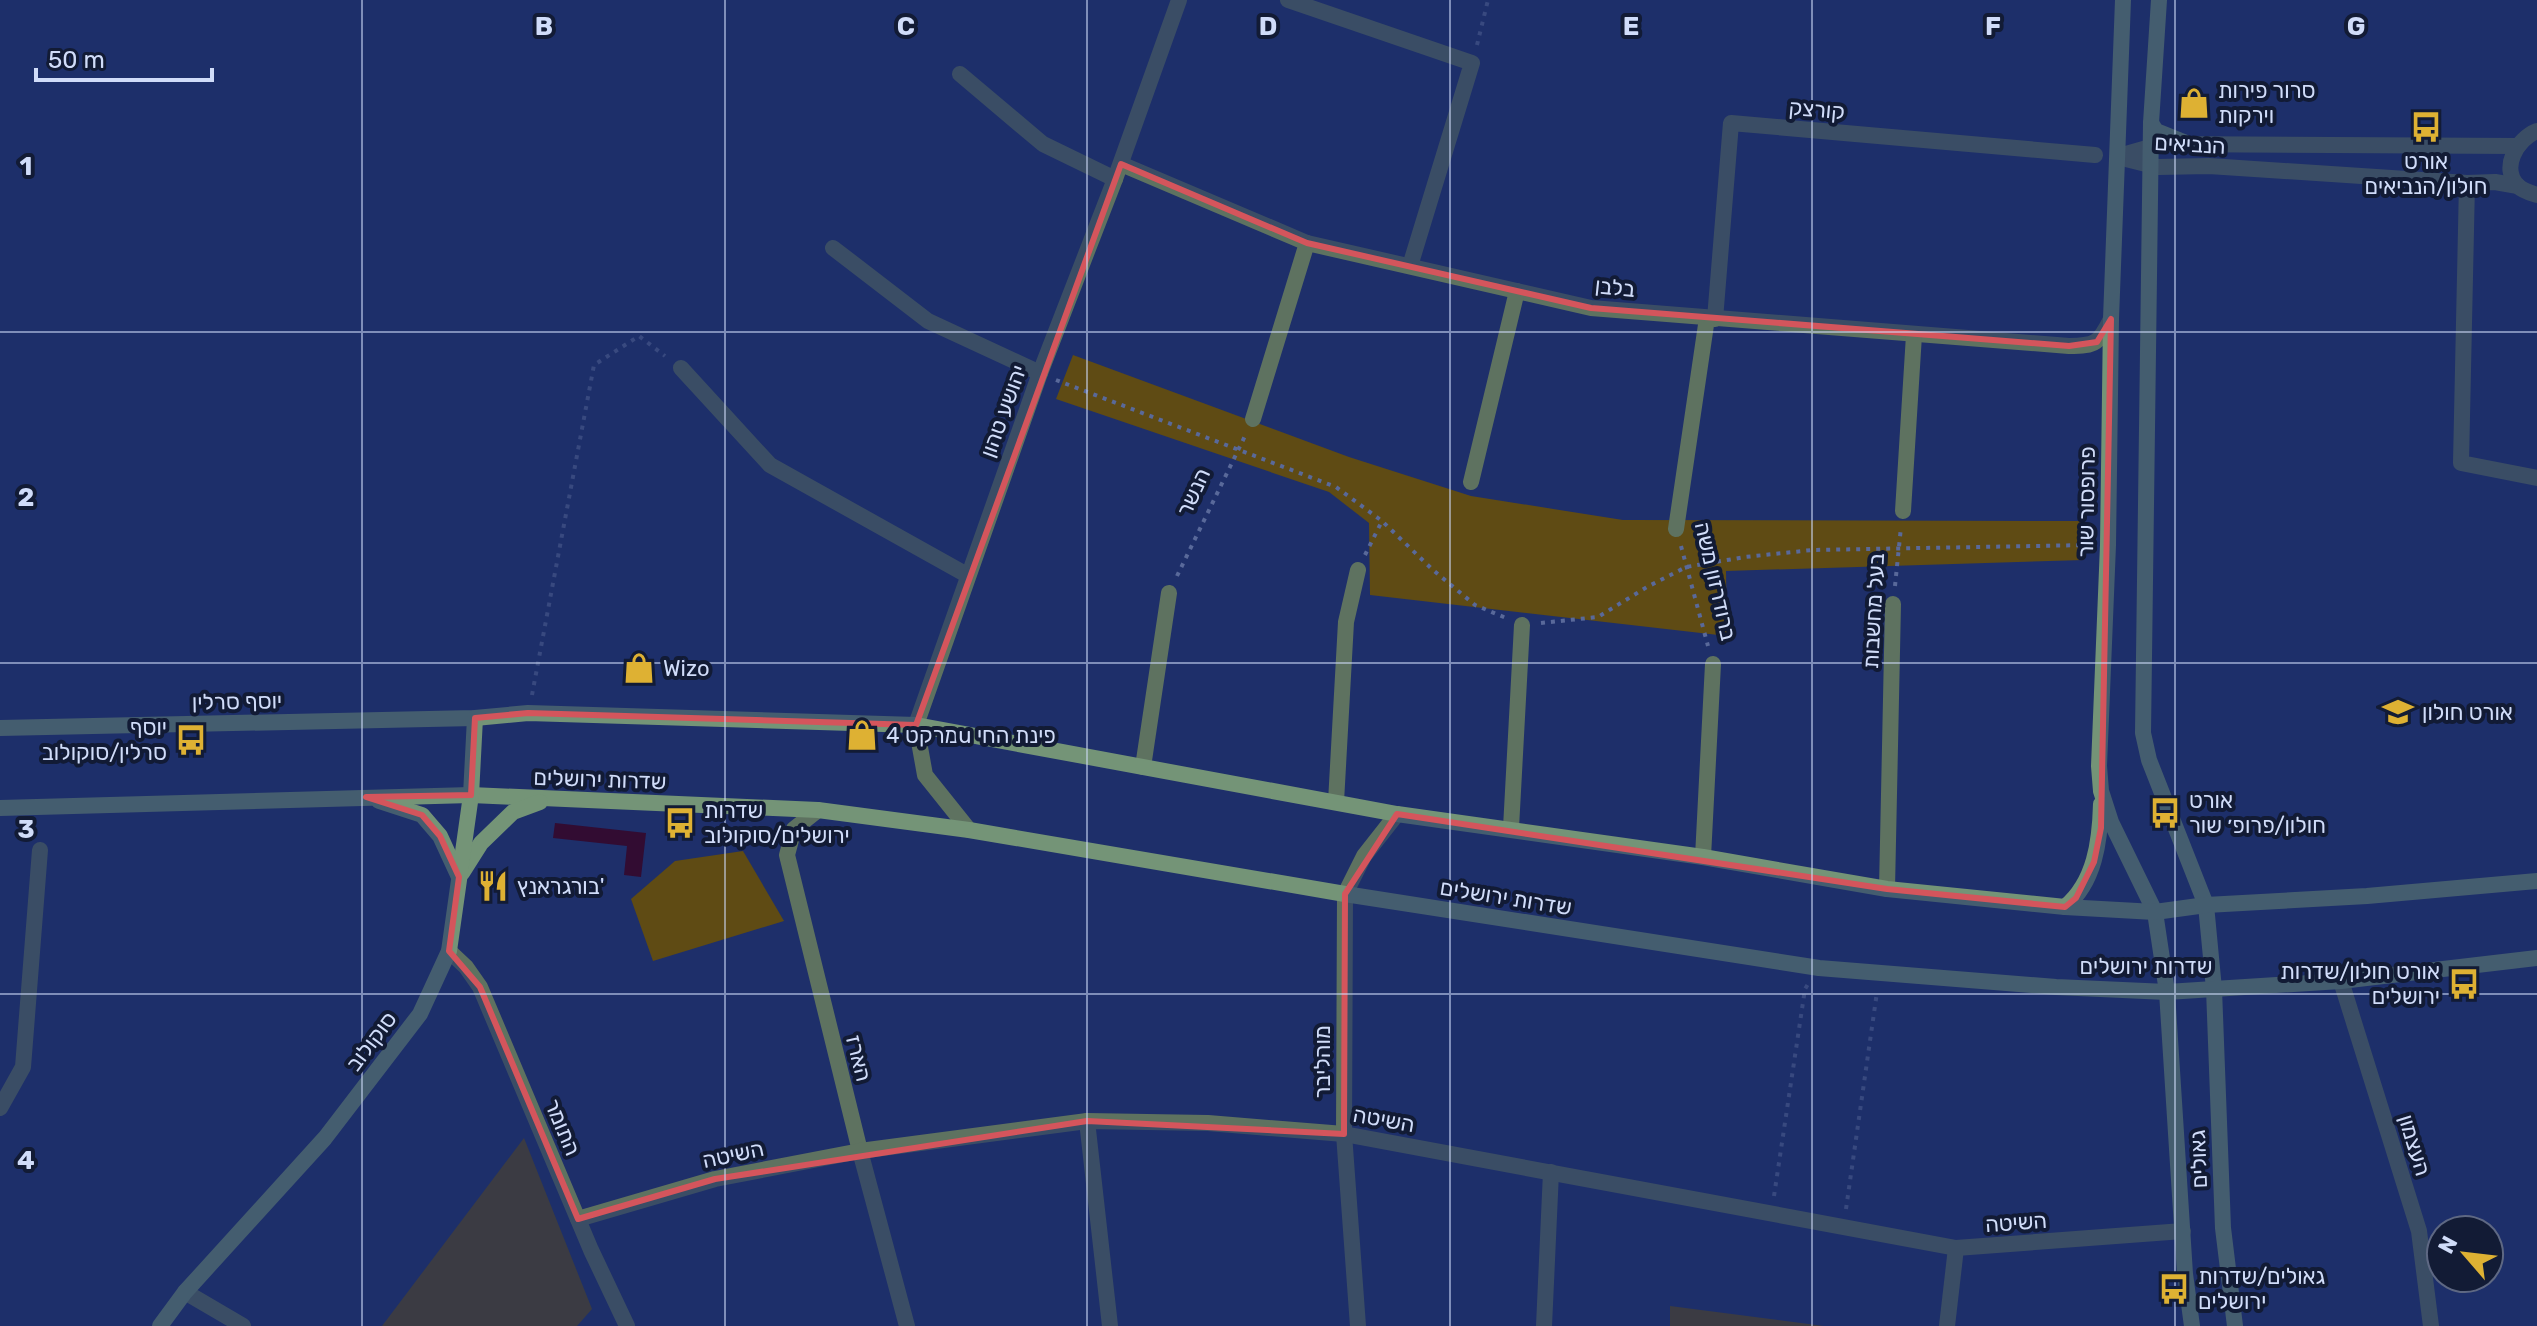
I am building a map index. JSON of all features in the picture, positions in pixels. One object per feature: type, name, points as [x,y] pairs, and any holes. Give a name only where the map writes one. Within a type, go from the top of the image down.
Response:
[{"type":"main road","name":"פרופסור שור","points":[[2123,0],[2099,766],[2101,791],[2111,822],[2155,912],[2167,992]]},
{"type":"main road","points":[[2159,0],[2151,123],[2143,733],[2149,760],[2206,905],[2214,989]]},
{"type":"main road","points":[[2151,123],[2156,131],[2186,143]]},
{"type":"main road","points":[[475,718],[528,713],[916,725],[1397,814],[1703,857],[1887,889],[2065,907],[2155,912],[2206,905],[2367,896],[2537,881]]},
{"type":"main road","name":"יוסף סרלין","points":[[0,728],[475,718]]},
{"type":"main road","name":"סוקולוב","points":[[160,1326],[185,1292],[325,1138],[420,1014],[449,951],[471,795],[475,718]]},
{"type":"main road","points":[[2065,907],[2076,898],[2094,862],[2101,828],[2101,791]]},
{"type":"main road","points":[[0,808],[471,795]]},
{"type":"main road","name":"שדרות ירושלים","points":[[471,795],[818,810],[969,830],[1345,894],[1819,968],[2056,987],[2167,992],[2341,981],[2537,958]]},
{"type":"main road","points":[[366,797],[422,815],[440,836],[459,877]]},
{"type":"main road","points":[[459,877],[481,843],[513,812],[549,799]]},
{"type":"main road","name":"גאולים","points":[[2214,989],[2223,1228],[2235,1326]]},
{"type":"main road","name":"גאולים","points":[[2167,992],[2192,1326]]},
{"type":"street","name":"יהושע טהון","points":[[969,830],[925,775],[916,725],[1040,373],[1118,172],[1179,0]]},
{"type":"street","points":[[1288,0],[1472,63],[1410,266]]},
{"type":"street","name":"בלבן","points":[[960,74],[1043,144],[1307,243],[1591,308],[2089,346],[2103,335],[2111,319]]},
{"type":"street","name":"קורצק","points":[[1711,318],[1731,123],[2095,155]]},
{"type":"street","points":[[2537,131],[2524,138],[2511,160],[2511,173],[2518,186],[2537,195]]},
{"type":"street","name":"הנביאים","points":[[2118,157],[2152,145],[2186,143],[2518,146]]},
{"type":"street","name":"הנביאים","points":[[2118,157],[2152,166],[2209,166],[2467,183],[2495,182],[2518,186]]},
{"type":"street","points":[[2467,183],[2461,463],[2537,478]]},
{"type":"street","points":[[1253,419],[1307,243]]},
{"type":"street","points":[[833,248],[928,321],[1040,373]]},
{"type":"street","points":[[1471,482],[1517,291]]},
{"type":"street","name":"ברודרזון משה","points":[[1676,529],[1711,318]]},
{"type":"street","points":[[1903,511],[1914,335]]},
{"type":"street","points":[[681,368],[770,465],[967,575]]},
{"type":"street","points":[[1336,802],[1346,622],[1358,570]]},
{"type":"street","points":[[1143,767],[1169,593]]},
{"type":"street","name":"בעל מחשבות","points":[[1887,889],[1893,604]]},
{"type":"street","points":[[1511,828],[1522,625]]},
{"type":"street","name":"ברודרזון משה","points":[[1703,857],[1713,664]]},
{"type":"street","name":"הארז","points":[[818,810],[794,829],[787,855],[907,1326]]},
{"type":"street","name":"מוהליבר","points":[[1358,1326],[1344,1134],[1345,894],[1364,856],[1397,814]]},
{"type":"street","points":[[0,1108],[23,1067],[40,850]]},
{"type":"street","name":"התומר","points":[[449,951],[466,967],[480,987],[627,1326]]},
{"type":"street","name":"העצמון","points":[[2341,981],[2419,1231],[2431,1326]]},
{"type":"street","points":[[1087,1121],[1110,1326]]},
{"type":"street","name":"השיטה","points":[[578,1219],[715,1179],[860,1151],[1087,1121],[1208,1123],[1344,1134],[1956,1248],[2183,1231]]},
{"type":"street","points":[[1544,1326],[1551,1172]]},
{"type":"street","points":[[1947,1326],[1956,1248]]},
{"type":"street","points":[[185,1292],[243,1326]]},
{"type":"path","points":[[1472,63],[1488,0]]},
{"type":"path","points":[[528,713],[594,365],[639,336],[681,368]]},
{"type":"path","points":[[1040,373],[1336,487],[1382,521],[1475,605],[1522,625],[1598,617],[1686,567],[1745,557],[1812,550],[2108,545]]},
{"type":"path","name":"הנשר","points":[[1169,593],[1253,419]]},
{"type":"path","name":"בעל מחשבות","points":[[1893,604],[1903,511]]},
{"type":"path","points":[[1358,570],[1382,521]]},
{"type":"path","name":"ברודרזון משה","points":[[1676,529],[1713,664]]},
{"type":"path","points":[[1844,1227],[1880,973]]},
{"type":"path","points":[[1772,1214],[1805,989]]},
{"type":"highlighted area","points":[[1121,164],[1307,243],[1591,308],[2069,346],[2097,342],[2111,319],[2101,828],[2094,862],[2076,898],[2065,907],[1887,889],[1397,814],[1345,894],[1344,1134],[1087,1121],[715,1179],[578,1219],[480,987],[449,951],[459,877],[440,836],[422,815],[366,797],[471,795],[475,718],[528,713],[916,725]]},
{"type":"shaded area","points":[[1073,355],[1349,457],[1471,496],[1623,520],[2083,521],[2084,560],[1726,571],[1727,636],[1370,595],[1369,523],[1329,492],[1056,399]]},
{"type":"shaded area","points":[[555,823],[646,833],[641,877],[624,875],[627,846],[553,838]]},
{"type":"shaded area","points":[[743,851],[784,921],[653,961],[631,899],[675,861]]},
{"type":"shaded area","points":[[524,1138],[592,1309],[577,1326],[382,1326]]},
{"type":"shaded area","points":[[1670,1306],[1824,1326],[1670,1326]]},
{"type":"place","name":"סרור פירות וירקות","points":[[2194,103]]},
{"type":"place","name":"אורט חולון/הנביאים","points":[[2426,127]]},
{"type":"place","name":"Wizo","points":[[639,668]]},
{"type":"place","name":"אורט חולון","points":[[2398,712]]},
{"type":"place","name":"מרקט 4u פינת החי","points":[[862,735]]},
{"type":"place","name":"יוסף סרלין/סוקולוב","points":[[191,740]]},
{"type":"place","name":"אורט חולון/פרופ׳ שור","points":[[2165,813]]},
{"type":"place","name":"שדרות ירושלים/סוקולוב","points":[[680,823]]},
{"type":"place","name":"בורגראנץ'","points":[[493,886]]},
{"type":"place","name":"אורט חולון/שדרות ירושלים","points":[[2464,984]]},
{"type":"place","name":"גאולים/שדרות ירושלים","points":[[2174,1289]]}]
